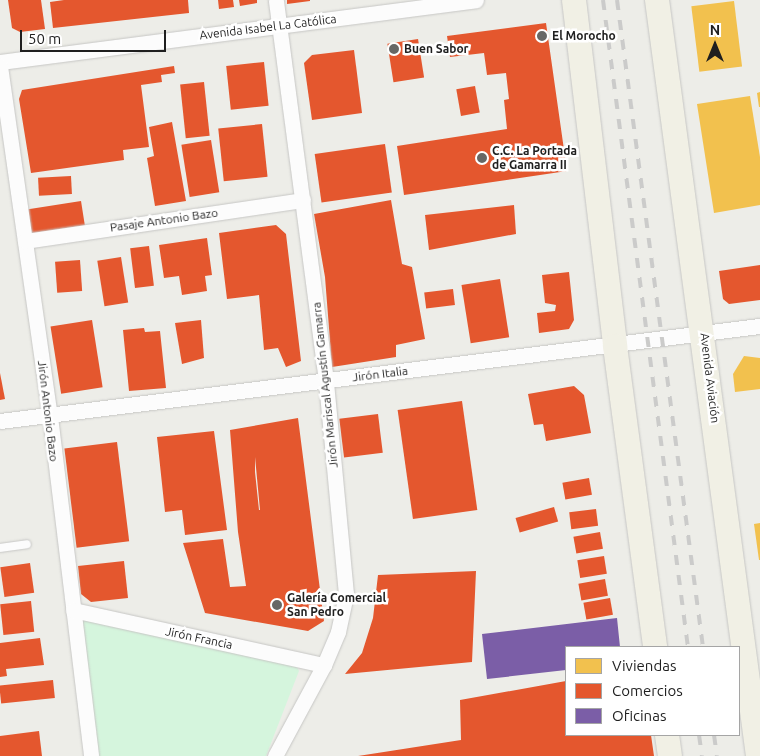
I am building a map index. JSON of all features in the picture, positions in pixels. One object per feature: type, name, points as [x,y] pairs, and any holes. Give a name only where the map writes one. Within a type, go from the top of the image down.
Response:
[{"type":"main road","points":[[574,0],[615,346],[655,646]]},
{"type":"main road","name":"Avenida Aviación","points":[[657,0],[754,684],[758,756]]},
{"type":"main road","points":[[667,736],[670,756]]},
{"type":"street","name":"Jirón Mariscal Agustín Gamarra","points":[[275,756],[324,665],[338,632],[346,594],[326,381],[276,0]]},
{"type":"street","name":"Avenida Isabel La Católica","points":[[0,62],[476,0]]},
{"type":"street","name":"Jirón Antonio Bazo","points":[[0,66],[50,416],[91,756]]},
{"type":"street","name":"Pasaje Antonio Bazo","points":[[25,241],[303,200]]},
{"type":"street","name":"Jirón Italia","points":[[0,422],[615,346],[760,326]]},
{"type":"street","name":"Jirón Francia","points":[[73,610],[324,665]]},
{"type":"lane","points":[[0,548],[26,544]]},
{"type":"green space","points":[[77,617],[296,665],[299,671],[266,756],[95,756]]},
{"type":"building: Viviendas","points":[[734,1],[742,67],[699,72],[691,6]]},
{"type":"building: Viviendas","points":[[760,92],[760,107],[759,107],[757,93]]},
{"type":"building: Viviendas","points":[[750,96],[760,157],[760,205],[714,213],[697,104]]},
{"type":"building: Viviendas","points":[[744,356],[760,358],[760,389],[735,392],[733,374]]},
{"type":"building: Viviendas","points":[[760,523],[760,560],[759,560],[754,524]]},
{"type":"building: Comercios","points":[[8,0],[41,0],[45,29],[20,32],[12,28]]},
{"type":"building: Comercios","points":[[64,0],[188,0],[189,13],[53,28],[50,2]]},
{"type":"building: Comercios","points":[[218,0],[233,0],[234,7],[219,9]]},
{"type":"building: Comercios","points":[[239,0],[257,0],[257,3],[240,6]]},
{"type":"building: Comercios","points":[[287,0],[310,0],[310,1],[287,4]]},
{"type":"building: Comercios","points":[[546,23],[567,171],[404,195],[397,146],[507,129],[504,100],[509,99],[506,73],[487,75],[484,53],[450,57],[447,36]]},
{"type":"building: Comercios","points":[[418,39],[424,78],[393,82],[387,44]]},
{"type":"building: Comercios","points":[[354,50],[362,113],[312,120],[304,63],[312,55]]},
{"type":"building: Comercios","points":[[264,62],[269,106],[231,110],[226,66]]},
{"type":"building: Comercios","points":[[174,66],[175,73],[161,75],[162,82],[141,85],[149,147],[123,150],[124,160],[31,173],[19,99],[22,90]]},
{"type":"building: Comercios","points":[[204,82],[210,136],[186,138],[180,85]]},
{"type":"building: Comercios","points":[[475,86],[480,113],[461,116],[456,89]]},
{"type":"building: Comercios","points":[[172,122],[186,201],[155,206],[147,158],[154,156],[149,127]]},
{"type":"building: Comercios","points":[[262,124],[268,177],[224,181],[218,129]]},
{"type":"building: Comercios","points":[[211,140],[219,192],[190,197],[181,145]]},
{"type":"building: Comercios","points":[[385,144],[392,193],[322,202],[315,154]]},
{"type":"building: Comercios","points":[[71,176],[72,194],[39,196],[38,178]]},
{"type":"building: Comercios","points":[[391,200],[402,264],[412,267],[425,339],[396,345],[396,357],[332,367],[325,277],[314,214]]},
{"type":"building: Comercios","points":[[81,201],[85,227],[31,235],[27,210]]},
{"type":"building: Comercios","points":[[514,205],[516,234],[429,250],[425,215]]},
{"type":"building: Comercios","points":[[276,225],[286,234],[301,361],[286,367],[278,348],[264,350],[259,295],[227,299],[219,233]]},
{"type":"building: Comercios","points":[[207,238],[212,275],[205,276],[207,291],[182,295],[179,276],[164,278],[159,245]]},
{"type":"building: Comercios","points":[[149,246],[154,286],[135,288],[130,248]]},
{"type":"building: Comercios","points":[[121,257],[128,302],[104,306],[97,261]]},
{"type":"building: Comercios","points":[[80,260],[82,291],[57,293],[55,262]]},
{"type":"building: Comercios","points":[[760,265],[760,300],[729,304],[723,299],[719,271]]},
{"type":"building: Comercios","points":[[569,272],[574,320],[569,329],[539,333],[537,313],[555,311],[556,305],[545,303],[542,275]]},
{"type":"building: Comercios","points":[[500,279],[509,337],[471,343],[461,285]]},
{"type":"building: Comercios","points":[[453,289],[455,305],[426,308],[424,293]]},
{"type":"building: Comercios","points":[[92,320],[103,387],[61,394],[51,327]]},
{"type":"building: Comercios","points":[[201,320],[204,358],[182,364],[175,323]]},
{"type":"building: Comercios","points":[[144,328],[145,332],[160,331],[166,388],[129,391],[123,330]]},
{"type":"building: Comercios","points":[[0,373],[5,399],[0,400]]},
{"type":"building: Comercios","points":[[574,386],[584,395],[591,433],[546,441],[543,424],[534,425],[528,394]]},
{"type":"building: Comercios","points":[[462,401],[477,510],[413,519],[398,410]]},
{"type":"building: Comercios","points":[[378,414],[383,453],[344,457],[339,419]]},
{"type":"building: Comercios","points":[[298,418],[324,621],[308,631],[205,613],[183,543],[223,539],[230,587],[246,586],[238,532],[230,430]],"holes":[[[255,457],[260,510],[255,472]]]},
{"type":"building: Comercios","points":[[214,431],[227,530],[185,535],[182,510],[165,512],[157,437]]},
{"type":"building: Comercios","points":[[117,442],[129,541],[77,548],[64,448]]},
{"type":"building: Comercios","points":[[589,478],[592,495],[565,499],[562,483]]},
{"type":"building: Comercios","points":[[554,507],[558,521],[520,532],[516,518]]},
{"type":"building: Comercios","points":[[596,509],[598,526],[571,529],[569,512]]},
{"type":"building: Comercios","points":[[600,532],[603,549],[576,553],[573,537]]},
{"type":"building: Comercios","points":[[604,556],[607,574],[580,578],[577,560]]},
{"type":"building: Comercios","points":[[124,561],[128,598],[91,602],[81,594],[78,566]]},
{"type":"building: Comercios","points":[[30,563],[34,593],[4,597],[0,567]]},
{"type":"building: Comercios","points":[[476,571],[472,662],[345,674],[362,653],[373,618],[378,575]]},
{"type":"building: Comercios","points":[[605,579],[608,596],[581,600],[578,584]]},
{"type":"building: Comercios","points":[[610,598],[613,615],[586,619],[583,603]]},
{"type":"building: Comercios","points":[[31,601],[34,632],[3,635],[0,604]]},
{"type":"building: Comercios","points":[[40,638],[44,665],[6,669],[7,676],[0,677],[0,643]]},
{"type":"building: Comercios","points":[[53,680],[55,698],[1,704],[0,686]]},
{"type":"building: Comercios","points":[[565,681],[565,736],[651,736],[654,756],[358,756],[461,740],[460,700]]},
{"type":"building: Comercios","points":[[39,731],[42,756],[0,756],[0,736]]},
{"type":"building: Oficinas","points":[[617,618],[620,646],[565,646],[565,670],[487,679],[482,634]]},
{"type":"railway","points":[[603,0],[688,646]]},
{"type":"railway","points":[[617,0],[703,646]]},
{"type":"railway","points":[[699,736],[702,756]]},
{"type":"railway","points":[[714,736],[717,756]]},
{"type":"place","name":"El Morocho","points":[[542,36]]},
{"type":"place","name":"Buen Sabor","points":[[394,49]]},
{"type":"place","name":"C.C. La Portada de Gamarra II","points":[[482,158]]},
{"type":"place","name":"Galería Comercial San Pedro","points":[[277,605]]}]
